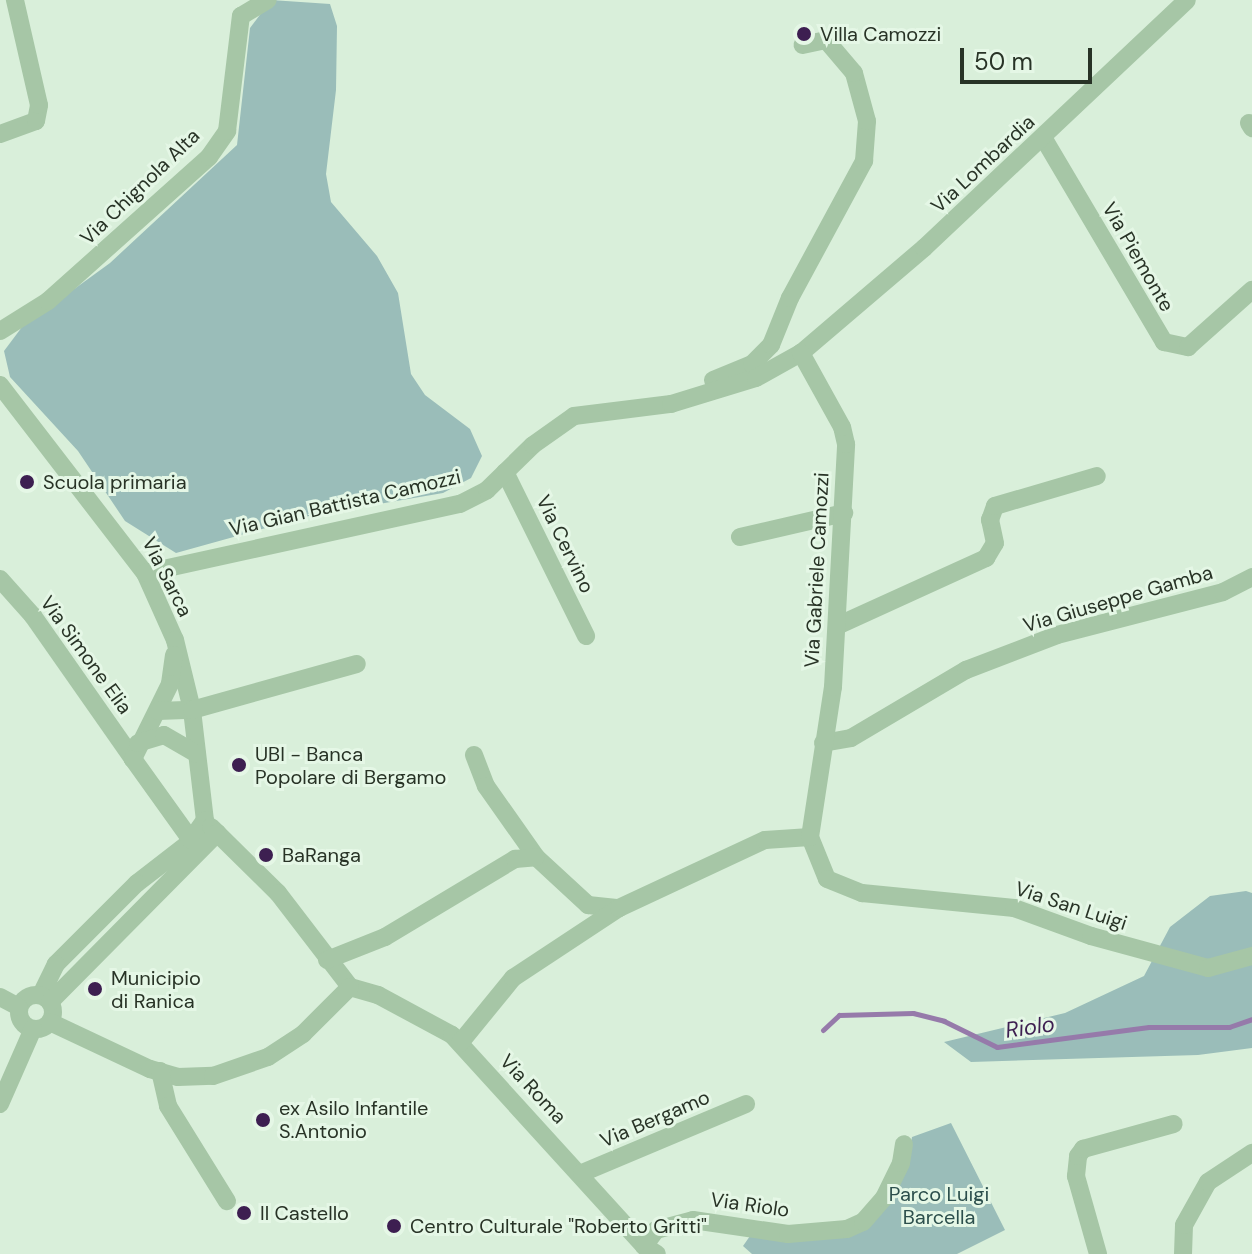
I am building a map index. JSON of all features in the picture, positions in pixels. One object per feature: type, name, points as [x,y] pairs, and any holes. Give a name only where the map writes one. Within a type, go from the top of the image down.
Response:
[{"type":"street","points":[[0,134],[36,121],[39,105],[15,0]]},
{"type":"street","name":"Via Chignola Alta","points":[[0,331],[48,301],[209,157],[227,131],[241,16],[268,0]]},
{"type":"street","name":"Via Lombardia","points":[[801,353],[1044,139],[1187,0]]},
{"type":"street","name":"Via Gian Battista Camozzi","points":[[671,404],[684,389],[752,364],[771,345],[790,298],[864,161],[867,121],[854,73],[826,40],[803,45]]},
{"type":"street","name":"Via Piemonte","points":[[1044,139],[1164,342],[1176,348],[1188,347],[1252,290]]},
{"type":"street","name":"Via Gian Battista Camozzi","points":[[145,573],[460,504],[487,490],[574,416],[671,404],[756,378],[801,353]]},
{"type":"street","name":"Via Gabriele Camozzi","points":[[801,353],[842,427],[844,513],[839,625],[810,837]]},
{"type":"street","name":"Via Sarca","points":[[0,385],[145,573],[175,640],[192,710],[211,827]]},
{"type":"street","name":"Via Cervino","points":[[505,472],[586,636]]},
{"type":"street","points":[[839,625],[986,558],[995,543],[990,520],[995,506],[1097,476]]},
{"type":"street","points":[[740,537],[844,513]]},
{"type":"street","name":"Via Giuseppe Gamba","points":[[823,743],[851,738],[966,670],[1044,640],[1223,592],[1252,577]]},
{"type":"street","name":"Via Simone Elia","points":[[0,579],[33,616],[136,751],[191,840]]},
{"type":"street","points":[[136,751],[170,684],[175,640]]},
{"type":"street","points":[[158,711],[192,710],[357,664]]},
{"type":"street","points":[[136,751],[164,735],[197,754]]},
{"type":"street","points":[[474,755],[486,786],[536,857],[588,905],[619,908]]},
{"type":"street","points":[[50,1022],[46,999],[56,964],[137,883],[211,827]]},
{"type":"street","points":[[0,1104],[33,1029],[50,1022],[160,1071],[213,1076],[268,1057],[303,1034],[350,987],[281,897],[211,827]]},
{"type":"street","points":[[46,999],[211,827]]},
{"type":"street","points":[[460,1043],[513,978],[619,908],[765,840],[810,837]]},
{"type":"street","name":"Via San Luigi","points":[[810,837],[827,879],[862,893],[1014,908],[1091,936],[1208,968],[1252,956]]},
{"type":"street","points":[[327,960],[385,937],[515,859],[536,857]]},
{"type":"street","points":[[583,932],[588,905]]},
{"type":"street","name":"Via Roma","points":[[350,987],[378,995],[460,1043],[651,1250]]},
{"type":"street","points":[[0,997],[19,1007]]},
{"type":"street","points":[[19,1007],[28,997],[46,999]]},
{"type":"street","points":[[19,1007],[21,1021],[33,1029]]},
{"type":"street","points":[[160,1071],[168,1106],[227,1201]]},
{"type":"street","name":"Via Bergamo","points":[[582,1173],[746,1104]]},
{"type":"street","points":[[1098,1254],[1076,1176],[1078,1156],[1083,1149],[1174,1124]]},
{"type":"street","name":"Via Riolo","points":[[626,1254],[651,1250],[656,1230],[693,1220],[788,1234],[847,1229],[863,1222],[884,1198],[901,1163],[904,1144]]},
{"type":"street","points":[[1181,1253],[1184,1225],[1208,1182],[1252,1153]]},
{"type":"green space","points":[[271,0],[330,4],[337,26],[336,90],[326,174],[331,202],[377,256],[398,293],[411,374],[425,395],[470,429],[482,456],[471,478],[443,493],[309,516],[176,553],[125,521],[78,451],[10,377],[4,351],[22,327],[110,263],[237,145],[250,28]]},
{"type":"green space","points":[[1246,891],[1252,893],[1252,1048],[1198,1055],[971,1062],[944,1042],[1065,1013],[1144,976],[1170,927],[1210,896]]},
{"type":"green space","name":"Parco Luigi Barcella","points":[[951,1123],[1005,1230],[957,1254],[752,1254],[743,1246],[750,1236],[861,1229],[909,1154],[912,1137]]},
{"type":"waterway","name":"Riolo","points":[[823,1030],[839,1015],[913,1013],[944,1021],[997,1047],[1149,1027],[1229,1027],[1252,1019]]},
{"type":"place","name":"Villa Camozzi","points":[[804,34]]},
{"type":"place","name":"Scuola primaria","points":[[27,482]]},
{"type":"place","name":"UBI - Banca Popolare di Bergamo","points":[[239,765]]},
{"type":"place","name":"BaRanga","points":[[266,855]]},
{"type":"place","name":"Municipio di Ranica","points":[[95,989]]},
{"type":"place","name":"ex Asilo Infantile S.Antonio","points":[[263,1120]]},
{"type":"place","name":"Il Castello","points":[[244,1213]]},
{"type":"place","name":"Centro Culturale \"Roberto Gritti\"","points":[[394,1226]]}]
